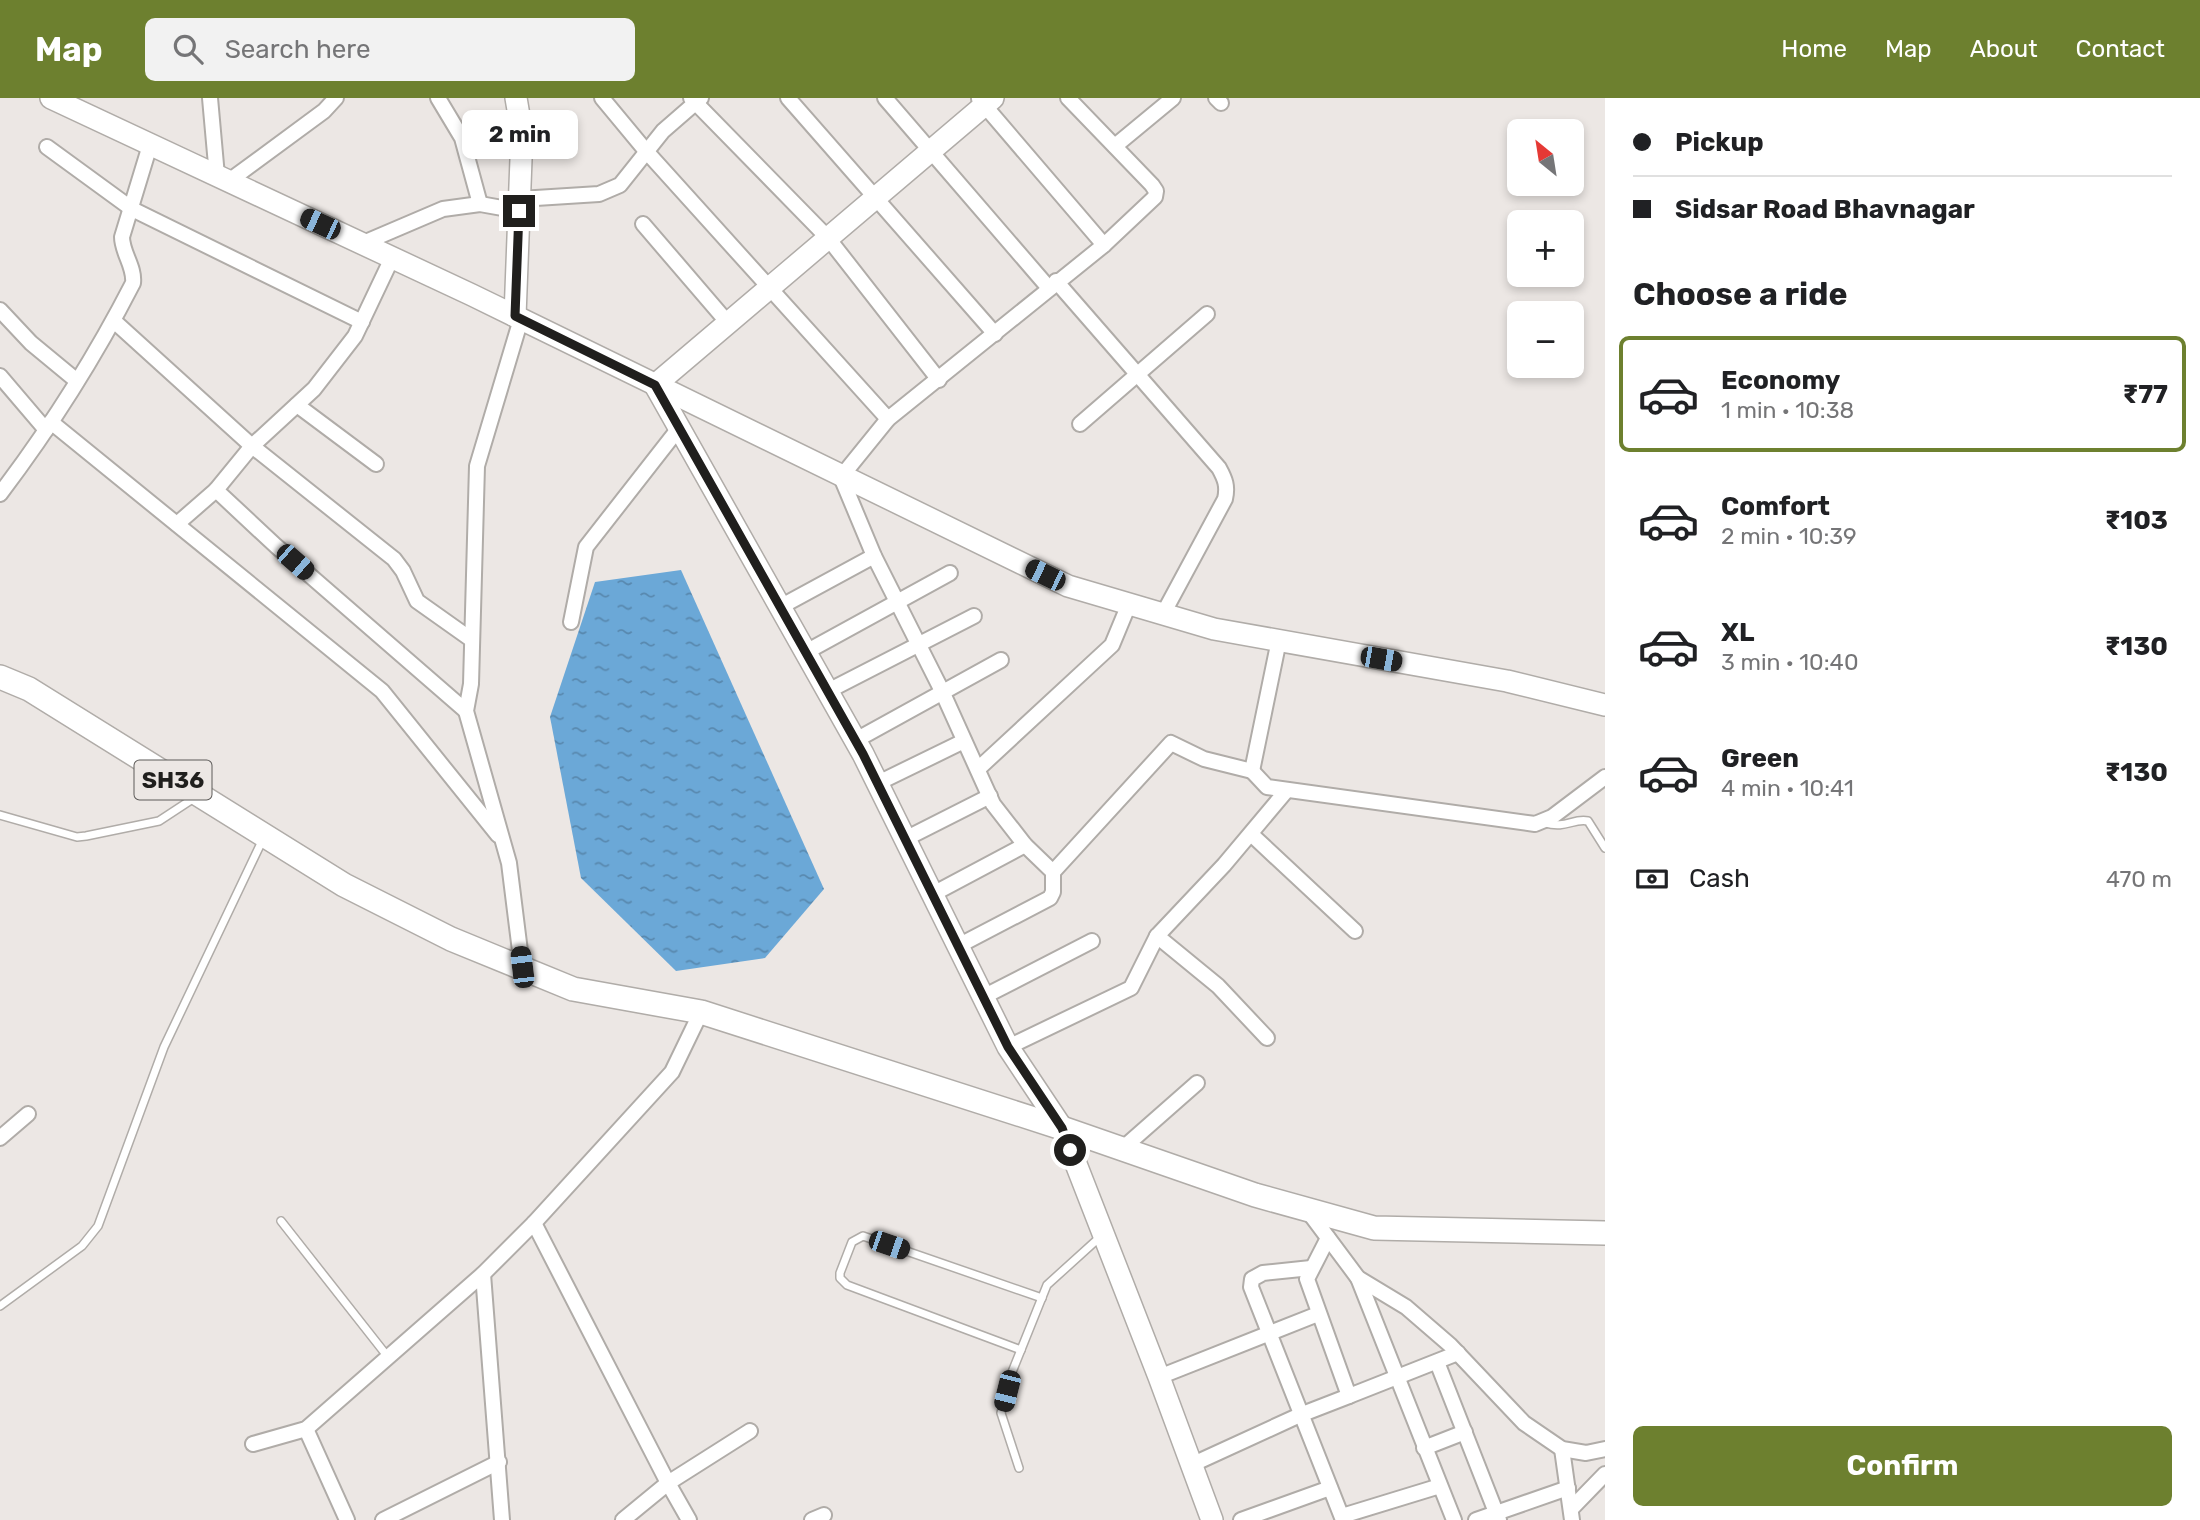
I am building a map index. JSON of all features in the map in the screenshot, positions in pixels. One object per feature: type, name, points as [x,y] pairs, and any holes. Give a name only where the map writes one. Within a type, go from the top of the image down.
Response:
[{"type":"main road","points":[[51,98],[518,318],[1068,586],[1214,629],[1507,681],[1605,705]]},
{"type":"main road","points":[[516,98],[522,133],[518,318]]},
{"type":"main road","points":[[655,385],[931,151],[985,100]]},
{"type":"main road","points":[[655,385],[856,740],[1008,1047],[1062,1128],[1159,1377],[1208,1518]]},
{"type":"main road","name":"SH36","points":[[0,677],[29,689],[344,885],[451,939],[573,989],[701,1012],[1062,1128],[1168,1167],[1374,1228],[1605,1233]]},
{"type":"street","points":[[210,98],[223,179],[324,111],[336,98]]},
{"type":"street","points":[[438,98],[462,138],[480,204]]},
{"type":"street","points":[[602,98],[646,151],[888,419]]},
{"type":"street","points":[[788,98],[995,334]]},
{"type":"street","points":[[885,98],[1219,468],[1227,488],[1225,499],[1163,614]]},
{"type":"street","points":[[1115,146],[1173,98]]},
{"type":"street","points":[[361,243],[443,209],[480,204],[519,205],[599,194],[620,185],[663,131],[696,100],[828,238],[939,380]]},
{"type":"street","points":[[985,100],[1104,245]]},
{"type":"street","points":[[1053,872],[1025,845],[990,796],[919,644],[874,556],[841,477],[888,419],[995,334],[1052,284],[1104,245],[1156,197],[1153,185],[1077,101]]},
{"type":"street","points":[[0,494],[46,432],[114,321],[132,283],[132,271],[122,242],[150,145]]},
{"type":"street","points":[[47,148],[132,209],[362,322]]},
{"type":"street","points":[[643,224],[728,323]]},
{"type":"street","points":[[177,524],[216,490],[252,446],[314,389],[355,336],[392,258]]},
{"type":"street","points":[[0,310],[31,343],[76,381]]},
{"type":"street","points":[[1080,424],[1207,314]]},
{"type":"street","points":[[518,318],[477,466],[471,684],[466,711],[509,863],[522,967]]},
{"type":"street","points":[[114,321],[252,446],[394,559],[403,571],[417,601],[472,639]]},
{"type":"street","points":[[0,376],[46,432],[177,524],[382,691],[502,840]]},
{"type":"street","points":[[297,405],[376,464]]},
{"type":"street","points":[[571,622],[586,547],[679,428]]},
{"type":"street","points":[[216,490],[276,546],[466,711]]},
{"type":"street","points":[[780,607],[874,556]]},
{"type":"street","points":[[806,652],[950,573]]},
{"type":"street","points":[[978,769],[1112,645],[1129,604]]},
{"type":"street","points":[[828,691],[974,616]]},
{"type":"street","points":[[1252,771],[1279,640]]},
{"type":"street","points":[[856,740],[1001,660]]},
{"type":"street","points":[[878,783],[964,741]]},
{"type":"street","points":[[958,946],[1050,898],[1053,892],[1053,872],[1171,743],[1204,759],[1252,771],[1267,787],[1535,824],[1543,822],[1605,777]]},
{"type":"street","points":[[1008,1047],[1131,988],[1157,936],[1224,865],[1287,790]]},
{"type":"street","points":[[905,839],[990,796]]},
{"type":"street","points":[[1251,834],[1355,931]]},
{"type":"street","points":[[933,894],[1025,845]]},
{"type":"street","points":[[1157,936],[1218,986],[1267,1038]]},
{"type":"street","points":[[983,997],[1092,941]]},
{"type":"street","points":[[253,1444],[306,1429],[484,1274],[671,1072],[701,1012]]},
{"type":"street","points":[[1122,1149],[1197,1083]]},
{"type":"street","points":[[0,1138],[28,1114]]},
{"type":"street","points":[[1307,1210],[1358,1278],[1395,1377],[1454,1520]]},
{"type":"street","points":[[534,1223],[689,1520]]},
{"type":"street","points":[[1328,1238],[1307,1279],[1349,1396]]},
{"type":"street","points":[[1311,1268],[1263,1272],[1252,1279],[1251,1287],[1343,1518],[1440,1486]]},
{"type":"street","points":[[484,1274],[502,1520]]},
{"type":"street","points":[[1358,1278],[1406,1307],[1458,1353],[1524,1423],[1562,1449],[1605,1461]]},
{"type":"street","points":[[1159,1377],[1318,1314]]},
{"type":"street","points":[[1184,1448],[1300,1415],[1458,1353]]},
{"type":"street","points":[[1437,1362],[1497,1516]]},
{"type":"street","points":[[306,1429],[347,1520]]},
{"type":"street","points":[[623,1520],[668,1483],[750,1431]]},
{"type":"street","points":[[1424,1448],[1465,1432]]},
{"type":"street","points":[[1562,1449],[1572,1515]]},
{"type":"street","points":[[1586,1454],[1605,1449]]},
{"type":"street","points":[[383,1520],[499,1462]]},
{"type":"street","points":[[1572,1515],[1605,1474]]},
{"type":"street","points":[[1241,1520],[1330,1488]]},
{"type":"street","points":[[1476,1520],[1497,1516],[1568,1488]]},
{"type":"lane","points":[[0,815],[77,836],[86,836],[159,821],[197,795]]},
{"type":"lane","points":[[1543,822],[1560,826],[1588,821],[1605,848]]},
{"type":"lane","points":[[0,1306],[82,1246],[98,1226],[164,1047],[264,836]]},
{"type":"lane","points":[[281,1221],[388,1357]]},
{"type":"lane","points":[[1019,1468],[1001,1413],[1010,1377],[1051,1280],[1103,1235]]},
{"type":"lane","points":[[1021,1350],[843,1283],[840,1273],[852,1242],[863,1236],[1042,1298]]},
{"type":"water","points":[[681,570],[824,889],[765,958],[676,971],[581,878],[550,717],[595,582]]},
{"type":"route","points":[[519,211],[515,316],[655,385],[863,754],[1008,1047],[1062,1128],[1070,1150]]}]
